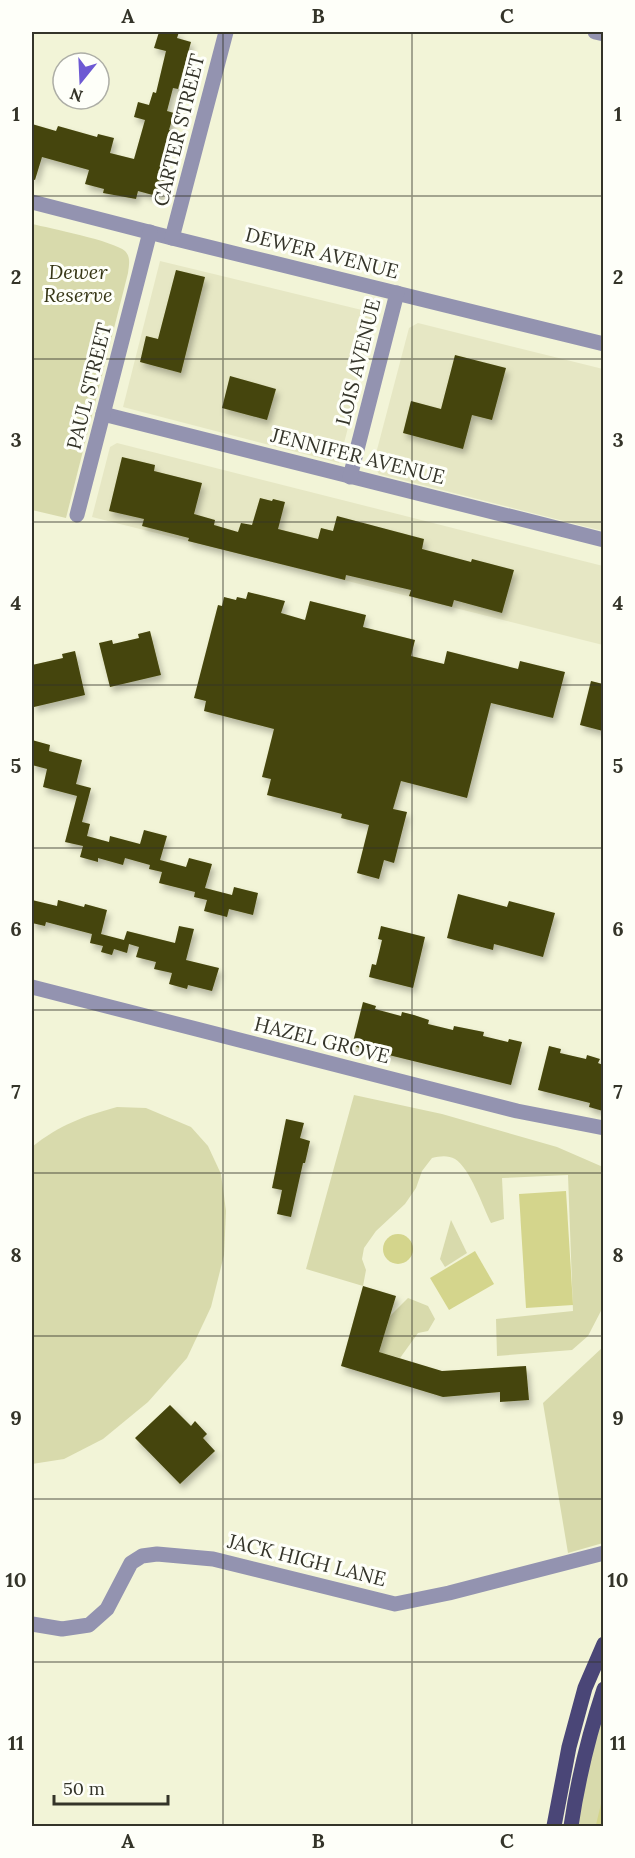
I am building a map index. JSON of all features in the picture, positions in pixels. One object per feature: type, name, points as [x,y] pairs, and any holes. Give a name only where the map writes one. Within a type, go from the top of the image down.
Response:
[{"type":"main road","points":[[554,1827],[569,1747],[585,1688],[603,1644]]},
{"type":"main road","points":[[571,1827],[585,1751],[602,1693]]},
{"type":"street","name":"CARTER STREET","points":[[172,238],[226,32]]},
{"type":"street","points":[[595,32],[603,34]]},
{"type":"street","name":"DEWER AVENUE","points":[[32,202],[603,344]]},
{"type":"street","name":"PAUL STREET","points":[[77,515],[150,232]]},
{"type":"street","name":"LOIS AVENUE","points":[[350,477],[397,292]]},
{"type":"street","name":"JENNIFER AVENUE","points":[[103,414],[603,540]]},
{"type":"street","name":"HAZEL GROVE","points":[[32,987],[518,1111],[603,1128]]},
{"type":"street","name":"JACK HIGH LANE","points":[[32,1624],[62,1629],[89,1624],[107,1609],[131,1563],[142,1556],[157,1554],[213,1559],[395,1604],[449,1593],[603,1553]]},
{"type":"shaded area","points":[[160,261],[370,312],[375,321],[339,463],[123,407]]},
{"type":"shaded area","points":[[418,323],[603,369],[603,531],[379,474],[373,465],[409,328]]},
{"type":"shaded area","points":[[117,443],[603,566],[603,645],[92,517],[110,447]]},
{"type":"shaded area","points":[[566,1191],[573,1305],[526,1308],[519,1194]]},
{"type":"shaded area","points":[[398,1234],[409,1238],[413,1249],[409,1260],[398,1264],[387,1260],[383,1249],[387,1238]]},
{"type":"shaded area","points":[[475,1251],[494,1284],[449,1310],[430,1278]]},
{"type":"green space","name":"Dewer Reserve","points":[[32,224],[108,243],[125,251],[129,258],[128,273],[66,518],[32,510]]},
{"type":"green space","points":[[354,1095],[442,1114],[557,1147],[603,1167],[603,1307],[588,1336],[572,1350],[497,1356],[496,1319],[573,1311],[568,1175],[502,1178],[504,1219],[491,1223],[471,1179],[461,1164],[450,1157],[432,1158],[422,1171],[416,1188],[405,1204],[376,1231],[364,1248],[362,1259],[366,1270],[363,1286],[306,1269]]},
{"type":"green space","points":[[117,1107],[146,1108],[191,1127],[208,1146],[221,1174],[226,1211],[224,1255],[211,1307],[187,1358],[148,1402],[103,1439],[64,1459],[32,1464],[32,1147],[72,1122]]},
{"type":"green space","points":[[451,1220],[467,1253],[445,1267],[440,1259]]},
{"type":"green space","points":[[408,1298],[428,1306],[435,1319],[428,1331],[418,1333],[400,1358],[379,1352],[390,1316]]},
{"type":"green space","points":[[603,1347],[603,1543],[568,1553],[543,1403]]},
{"type":"green space","points":[[603,1689],[603,1826],[571,1826]]},
{"type":"building","points":[[159,32],[179,32],[177,38],[191,42],[178,89],[173,88],[167,111],[174,113],[169,130],[172,131],[158,177],[165,179],[160,197],[138,191],[136,199],[103,193],[104,189],[85,184],[89,170],[42,157],[35,180],[32,179],[32,124],[56,131],[58,126],[97,137],[98,134],[114,138],[110,153],[134,159],[145,120],[134,117],[138,102],[149,105],[153,92],[156,93],[166,51],[154,48]]},
{"type":"building","points":[[176,270],[205,277],[181,373],[140,362],[146,336],[158,339]]},
{"type":"building","points":[[455,355],[506,368],[492,420],[472,415],[463,449],[403,433],[411,401],[441,409]]},
{"type":"building","points":[[230,376],[276,389],[267,420],[222,408]]},
{"type":"building","points":[[122,457],[155,465],[154,471],[202,483],[194,514],[215,520],[214,525],[238,532],[241,523],[252,525],[260,498],[272,501],[273,499],[285,502],[278,529],[318,539],[321,528],[333,531],[337,516],[424,539],[422,549],[514,570],[502,613],[454,600],[452,607],[409,596],[411,590],[346,575],[345,580],[188,541],[189,538],[142,526],[144,519],[109,511]]},
{"type":"building","points":[[248,592],[285,601],[281,613],[305,620],[310,601],[366,615],[363,627],[415,640],[411,656],[444,664],[447,651],[518,669],[520,661],[565,672],[553,718],[491,703],[467,798],[401,781],[393,809],[407,812],[394,863],[384,860],[379,879],[357,873],[369,825],[341,818],[342,814],[267,795],[271,779],[262,777],[274,729],[204,711],[206,701],[194,698],[218,605],[222,606],[224,597],[236,600],[237,597],[246,599]]},
{"type":"building","points":[[150,631],[161,675],[110,687],[99,643],[112,640],[113,644],[139,638],[138,634]]},
{"type":"building","points":[[75,651],[85,695],[34,707],[32,665],[63,658],[62,654]]},
{"type":"building","points":[[591,681],[603,684],[603,731],[580,725]]},
{"type":"building","points":[[32,740],[50,745],[49,751],[82,760],[76,784],[91,788],[82,822],[90,824],[87,836],[109,842],[110,836],[140,844],[144,830],[167,836],[160,860],[186,867],[189,858],[212,864],[205,888],[232,895],[234,887],[258,893],[253,915],[229,909],[227,917],[204,911],[207,900],[194,897],[195,892],[159,883],[162,872],[149,869],[150,865],[125,858],[123,865],[98,858],[98,862],[80,857],[83,846],[65,842],[77,796],[43,787],[47,769],[32,765]]},
{"type":"building","points":[[458,894],[507,907],[509,901],[555,913],[543,957],[494,944],[493,950],[447,938]]},
{"type":"building","points":[[32,900],[57,906],[58,900],[107,910],[101,934],[124,940],[127,931],[175,943],[179,926],[194,929],[186,960],[219,968],[212,991],[188,985],[187,989],[169,984],[172,973],[154,969],[156,962],[136,957],[139,947],[129,944],[127,953],[114,949],[112,955],[101,952],[103,946],[90,943],[92,934],[46,922],[45,926],[32,923]]},
{"type":"building","points":[[381,926],[425,937],[413,988],[369,977],[372,964],[376,965],[382,940],[378,939]]},
{"type":"building","points":[[363,1002],[376,1006],[375,1009],[401,1016],[402,1012],[429,1020],[428,1024],[453,1030],[454,1026],[484,1032],[483,1036],[508,1042],[509,1039],[522,1042],[511,1085],[352,1046]]},
{"type":"building","points":[[549,1046],[561,1049],[560,1053],[586,1059],[587,1055],[600,1059],[598,1063],[603,1065],[603,1111],[589,1107],[590,1103],[538,1090]]},
{"type":"building","points":[[286,1119],[304,1123],[300,1138],[310,1141],[291,1217],[277,1214],[282,1190],[272,1188]]},
{"type":"building","points":[[363,1286],[396,1296],[379,1352],[442,1371],[526,1366],[529,1400],[500,1402],[500,1392],[443,1397],[341,1366]]},
{"type":"building","points":[[170,1405],[191,1426],[195,1421],[207,1434],[203,1438],[215,1451],[180,1484],[135,1438]]},
{"type":"waterway","points":[[598,1826],[604,1801]]}]
